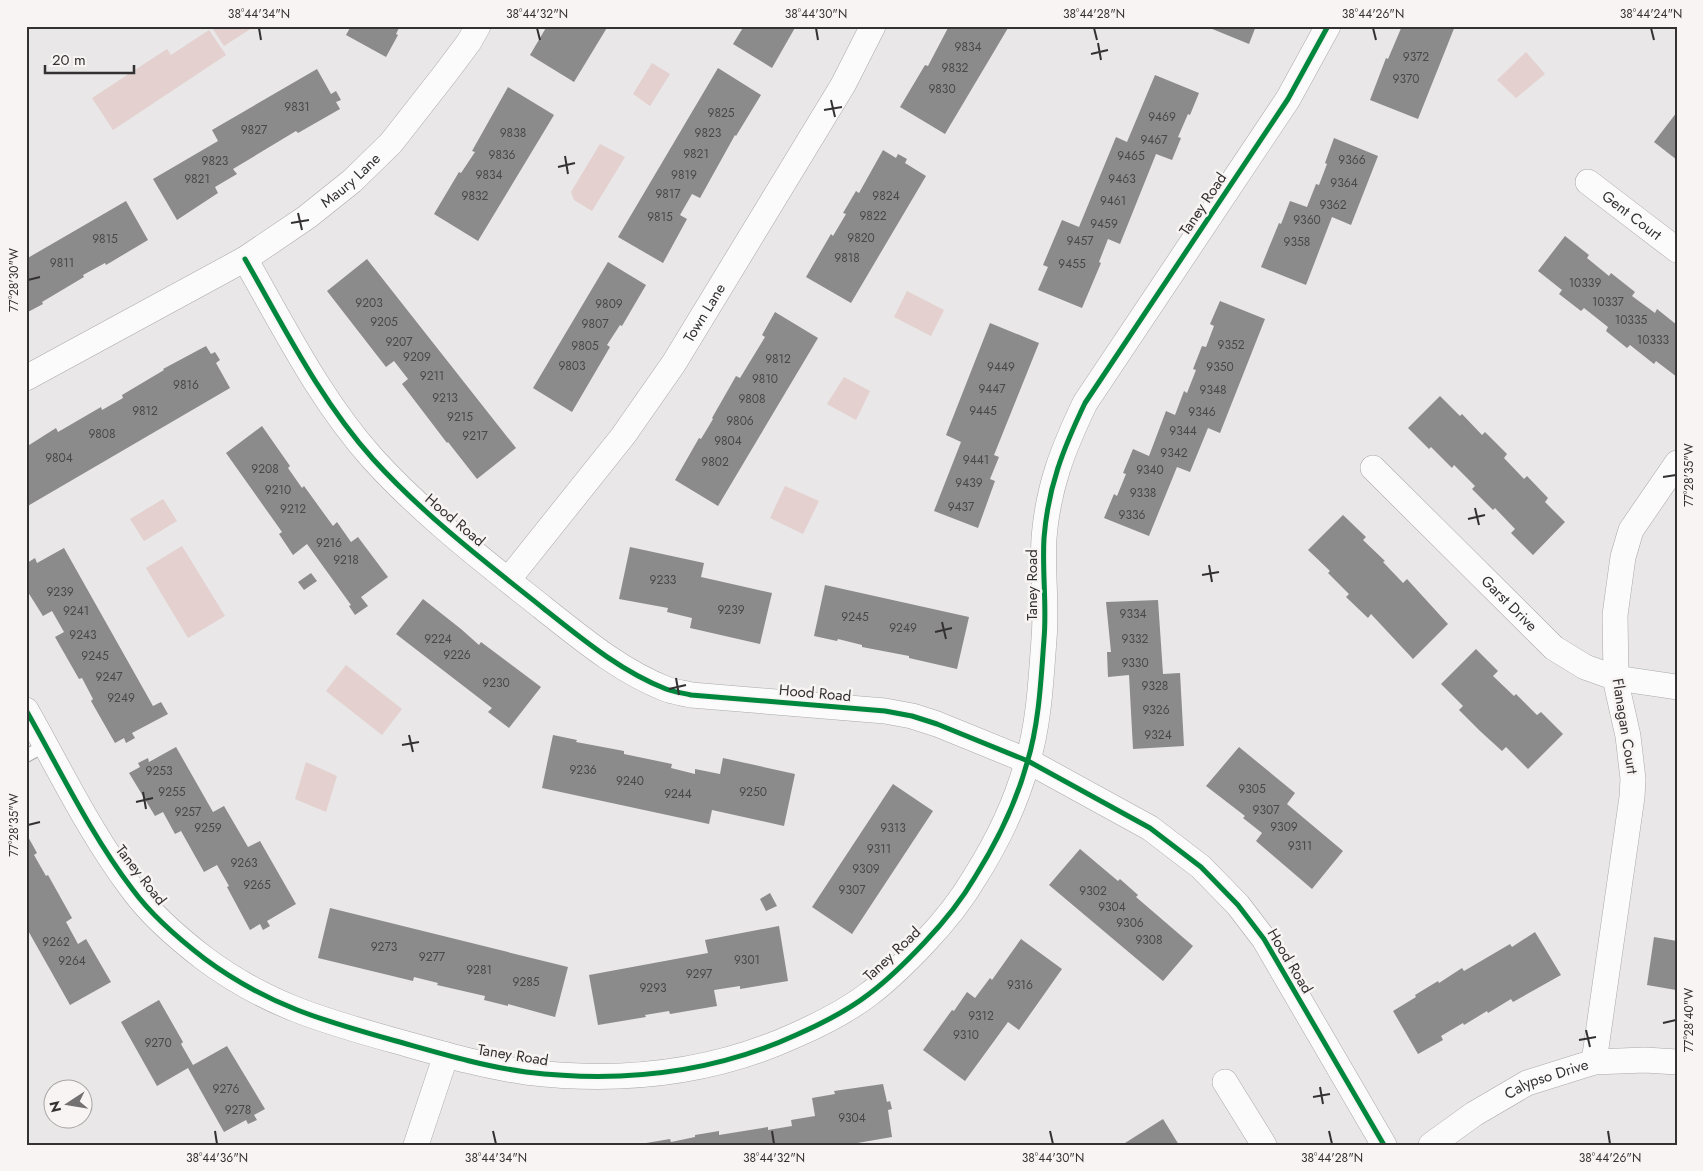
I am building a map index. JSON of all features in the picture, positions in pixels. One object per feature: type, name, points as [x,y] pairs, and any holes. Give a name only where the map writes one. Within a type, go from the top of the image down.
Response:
[{"type":"street","name":"Maury Lane","points":[[26,378],[245,259],[307,217],[352,181],[391,143],[469,42],[478,26]]},
{"type":"street","name":"Town Lane","points":[[508,580],[623,436],[674,362],[844,85],[873,26]]},
{"type":"street","name":"Taney Road","points":[[26,710],[36,751],[134,892],[167,926],[205,958],[234,979],[291,1009],[339,1025],[483,1065],[558,1075],[616,1076],[663,1073],[736,1059],[768,1048],[819,1025],[867,995],[902,966],[941,925],[974,879],[1002,828],[1028,761],[1037,710],[1045,633],[1044,540],[1050,492],[1064,446],[1084,403],[1288,99],[1328,26]]},
{"type":"street","name":"Gent Court","points":[[1588,182],[1677,250]]},
{"type":"street","name":"Hood Road","points":[[245,259],[322,390],[347,427],[372,458],[428,515],[583,639],[620,665],[667,690],[691,695],[885,711],[912,716],[1028,761],[1150,828],[1201,867],[1238,905],[1264,940],[1384,1145]]},
{"type":"street","name":"Flanagan Court","points":[[1594,1062],[1633,779],[1628,736],[1616,678],[1615,615],[1622,557],[1631,530],[1677,463]]},
{"type":"street","name":"Garst Drive","points":[[1373,468],[1554,648],[1585,667],[1616,678],[1677,687]]},
{"type":"street","points":[[416,1145],[446,1055]]},
{"type":"street","name":"Calypso Drive","points":[[1431,1145],[1474,1114],[1527,1083],[1594,1062],[1645,1060],[1677,1062]]},
{"type":"street","points":[[1225,1082],[1264,1145]]},
{"type":"shaded area","points":[[211,26],[255,26],[224,46]]},
{"type":"shaded area","points":[[209,30],[226,55],[113,130],[92,98],[167,49],[171,55]]},
{"type":"shaded area","points":[[1526,52],[1545,74],[1516,98],[1497,80]]},
{"type":"shaded area","points":[[652,63],[670,74],[650,106],[633,94]]},
{"type":"shaded area","points":[[600,144],[625,157],[592,211],[574,200],[571,192]]},
{"type":"shaded area","points":[[907,291],[944,310],[931,336],[894,317]]},
{"type":"shaded area","points":[[844,377],[870,391],[856,420],[827,404]]},
{"type":"shaded area","points":[[785,486],[819,501],[803,534],[770,518]]},
{"type":"shaded area","points":[[163,499],[177,521],[144,541],[130,519]]},
{"type":"shaded area","points":[[182,546],[225,616],[188,638],[146,568]]},
{"type":"shaded area","points":[[346,665],[402,709],[382,735],[326,691]]},
{"type":"shaded area","points":[[306,762],[337,776],[326,812],[295,799]]},
{"type":"building","points":[[351,26],[400,26],[396,34],[398,35],[386,57],[346,35]]},
{"type":"building","points":[[547,26],[608,26],[574,82],[530,55]]},
{"type":"building","points":[[744,26],[796,26],[772,68],[733,44]]},
{"type":"building","points":[[949,26],[1006,26],[1008,28],[945,134],[900,107],[925,65],[928,66]]},
{"type":"building","points":[[1205,26],[1256,26],[1249,44]]},
{"type":"building","points":[[1402,26],[1455,26],[1418,119],[1370,100],[1386,58],[1388,59]]},
{"type":"building","points":[[718,68],[761,95],[735,135],[700,198],[692,194],[680,215],[687,219],[663,263],[618,237]]},
{"type":"building","points":[[317,69],[331,94],[336,91],[341,100],[336,102],[340,109],[298,133],[296,131],[233,169],[237,174],[215,187],[218,193],[177,220],[153,179],[218,141],[212,130]]},
{"type":"building","points":[[1155,75],[1199,93],[1178,137],[1181,138],[1172,160],[1156,154],[1120,244],[1108,239],[1099,262],[1101,263],[1082,308],[1038,290],[1048,267],[1043,265],[1062,220],[1079,227],[1116,137],[1127,142]]},
{"type":"building","points":[[508,87],[554,115],[478,241],[434,214],[459,172],[461,173],[475,152],[472,151]]},
{"type":"building","points":[[1677,112],[1677,160],[1654,142]]},
{"type":"building","points":[[1334,138],[1378,156],[1351,225],[1332,217],[1306,285],[1261,267],[1290,201],[1307,207],[1316,184],[1319,185]]},
{"type":"building","points":[[883,150],[896,158],[898,154],[907,159],[905,163],[926,176],[851,303],[806,277],[831,234],[833,236],[846,214],[843,213],[856,191],[859,193]]},
{"type":"building","points":[[126,201],[148,240],[106,265],[105,263],[83,275],[84,277],[26,313],[26,259]]},
{"type":"building","points":[[1565,236],[1589,255],[1587,258],[1609,276],[1611,273],[1635,292],[1632,296],[1655,313],[1657,309],[1677,325],[1677,377],[1656,361],[1654,364],[1630,345],[1627,348],[1606,331],[1608,327],[1584,308],[1581,311],[1559,294],[1562,290],[1538,271]]},
{"type":"building","points":[[367,259],[516,448],[477,479],[402,384],[408,379],[394,361],[386,367],[327,291]]},
{"type":"building","points":[[608,262],[646,285],[622,326],[620,325],[607,345],[610,347],[572,412],[533,388]]},
{"type":"building","points":[[1220,301],[1265,319],[1220,433],[1208,428],[1190,472],[1177,467],[1149,536],[1104,518],[1114,494],[1117,496],[1126,474],[1123,473],[1133,449],[1149,456],[1166,411],[1175,415],[1184,391],[1187,393],[1196,370],[1193,369],[1202,346],[1206,347],[1214,326],[1210,324]]},
{"type":"building","points":[[775,312],[818,338],[718,506],[675,480],[699,438],[701,439],[713,419],[736,376],[740,378],[765,337],[762,335]]},
{"type":"building","points":[[990,323],[1039,343],[994,455],[999,457],[990,479],[995,481],[978,528],[934,511],[961,442],[946,435]]},
{"type":"building","points":[[206,346],[211,354],[215,352],[220,360],[216,363],[230,388],[26,507],[26,447],[56,428],[58,432],[101,407],[102,410],[123,398],[122,395],[163,369]]},
{"type":"building","points":[[1440,396],[1460,416],[1462,414],[1482,435],[1485,432],[1507,454],[1504,458],[1524,479],[1527,476],[1548,498],[1545,502],[1565,522],[1533,555],[1511,533],[1515,529],[1495,508],[1493,510],[1472,489],[1475,486],[1454,465],[1452,468],[1431,447],[1429,449],[1408,428]]},
{"type":"building","points":[[262,426],[290,466],[288,468],[302,488],[304,486],[333,526],[337,522],[351,542],[358,537],[388,577],[361,597],[368,606],[355,615],[349,606],[351,605],[307,544],[293,555],[279,534],[282,532],[226,453]]},
{"type":"building","points":[[1343,515],[1366,537],[1363,540],[1385,561],[1383,562],[1403,583],[1407,579],[1448,624],[1413,659],[1371,614],[1368,618],[1346,597],[1349,594],[1328,573],[1330,571],[1308,550]]},
{"type":"building","points":[[630,547],[704,563],[701,577],[772,593],[760,644],[690,628],[692,618],[667,612],[668,608],[619,599]]},
{"type":"building","points":[[64,548],[153,706],[161,702],[168,714],[132,733],[135,738],[126,743],[124,738],[115,743],[91,701],[93,699],[82,678],[79,679],[55,637],[64,632],[52,611],[43,616],[26,589],[26,569],[29,567],[27,563],[35,558],[37,563]]},
{"type":"building","points":[[311,573],[317,581],[304,590],[298,582]]},
{"type":"building","points":[[825,585],[969,617],[957,669],[909,658],[909,656],[862,647],[862,645],[838,639],[837,641],[814,636]]},
{"type":"building","points":[[423,599],[479,645],[481,642],[541,687],[509,728],[488,712],[492,708],[396,634]]},
{"type":"building","points":[[1158,600],[1163,674],[1180,673],[1184,746],[1133,749],[1129,675],[1108,677],[1107,652],[1111,652],[1106,602]]},
{"type":"building","points":[[1476,649],[1498,671],[1493,676],[1514,696],[1516,694],[1537,715],[1541,712],[1563,734],[1528,769],[1506,747],[1502,751],[1480,731],[1459,710],[1463,706],[1441,684]]},
{"type":"building","points":[[553,735],[577,740],[576,742],[624,751],[624,754],[672,764],[671,768],[695,774],[695,769],[720,774],[723,758],[795,774],[784,826],[712,810],[709,824],[542,788]]},
{"type":"building","points":[[176,747],[213,812],[224,806],[248,847],[260,841],[296,904],[267,921],[270,926],[263,930],[260,924],[250,930],[217,865],[204,872],[181,831],[175,834],[163,812],[155,816],[129,773],[140,767],[138,763],[148,758],[149,762]]},
{"type":"building","points":[[1239,747],[1295,793],[1287,804],[1343,851],[1312,889],[1256,841],[1262,833],[1243,818],[1245,816],[1206,786]]},
{"type":"building","points":[[893,784],[933,811],[852,934],[812,907]]},
{"type":"building","points":[[26,833],[37,853],[34,855],[46,876],[48,875],[72,918],[66,922],[78,944],[86,939],[111,982],[70,1005],[26,927]]},
{"type":"building","points":[[1080,849],[1118,881],[1120,879],[1138,895],[1136,897],[1193,946],[1163,981],[1049,885]]},
{"type":"building","points":[[770,893],[777,906],[766,911],[760,899]]},
{"type":"building","points":[[330,908],[568,967],[555,1017],[508,1004],[508,1006],[484,1000],[485,996],[437,985],[438,983],[414,977],[413,981],[318,958]]},
{"type":"building","points":[[779,926],[788,981],[740,989],[740,986],[714,990],[717,1006],[670,1014],[669,1011],[598,1025],[589,975],[708,953],[705,940]]},
{"type":"building","points":[[1535,932],[1561,975],[1513,1002],[1511,999],[1464,1025],[1463,1023],[1441,1036],[1443,1040],[1418,1054],[1393,1011],[1438,981],[1439,983],[1462,968],[1464,971],[1510,944],[1512,947]]},
{"type":"building","points":[[1654,937],[1677,941],[1676,990],[1647,985]]},
{"type":"building","points":[[1021,939],[1062,969],[1019,1030],[1008,1022],[965,1081],[923,1050],[967,992],[975,998],[990,978],[992,980]]},
{"type":"building","points":[[159,1000],[183,1042],[181,1044],[193,1065],[227,1046],[265,1109],[254,1115],[257,1120],[248,1124],[246,1120],[224,1132],[188,1068],[157,1086],[121,1022]]},
{"type":"building","points":[[883,1084],[887,1102],[890,1101],[892,1109],[888,1110],[892,1137],[846,1145],[646,1145],[646,1143],[670,1139],[671,1142],[719,1131],[719,1135],[768,1127],[768,1130],[792,1126],[791,1120],[815,1116],[812,1098],[835,1094],[834,1091]]},
{"type":"building","points":[[1163,1119],[1179,1145],[1126,1145],[1125,1143]]},
{"type":"cycle path","points":[[26,710],[103,847],[133,890],[149,909],[185,943],[228,975],[297,1010],[370,1034],[477,1063],[526,1072],[595,1076],[664,1072],[731,1059],[764,1048],[824,1022],[861,1000],[898,970],[924,943],[964,895],[998,836],[1012,807],[1027,763],[1037,717],[1045,627],[1044,538],[1046,519],[1053,485],[1070,436],[1085,403],[1288,99],[1328,26]]},
{"type":"cycle path","points":[[245,259],[319,388],[373,459],[455,537],[572,631],[617,663],[649,682],[675,692],[691,695],[885,711],[912,716],[937,724],[1028,761],[1150,828],[1201,867],[1238,905],[1264,939],[1384,1145]]}]
